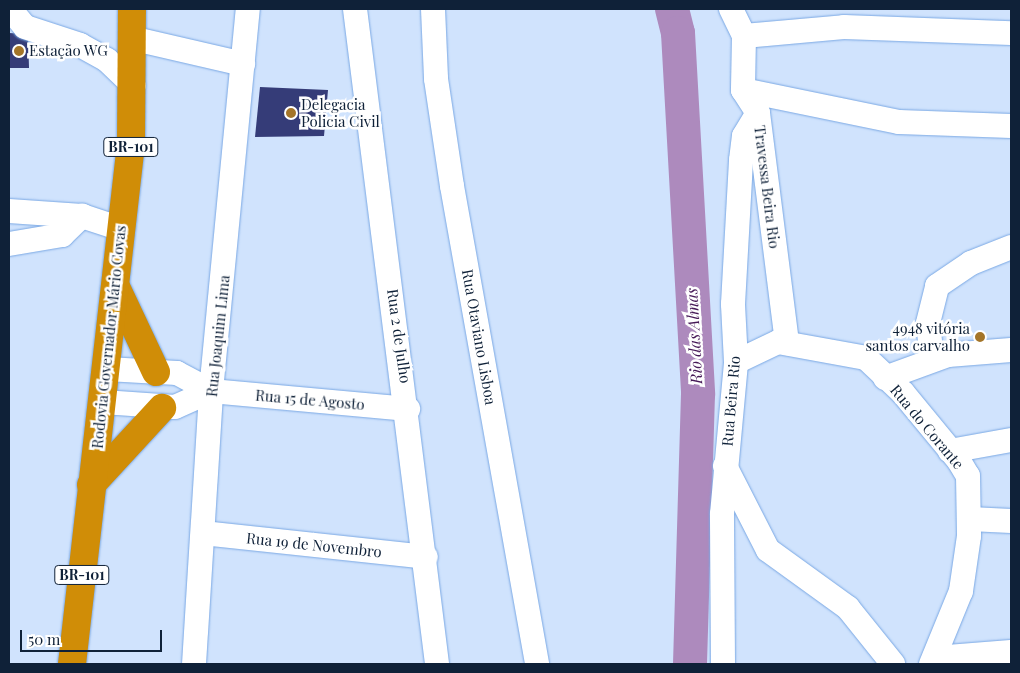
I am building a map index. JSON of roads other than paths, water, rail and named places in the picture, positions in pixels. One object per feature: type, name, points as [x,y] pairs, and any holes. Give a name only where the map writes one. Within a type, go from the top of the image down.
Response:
[{"type":"highway","name":"Rodovia Governador Mário Covas","points":[[72,664],[91,485],[107,369],[121,229],[134,86],[132,9]]},
{"type":"highway","points":[[115,285],[156,372]]},
{"type":"highway","points":[[91,485],[162,408]]},
{"type":"street","points":[[10,9],[25,27],[80,45],[107,60],[134,86]]},
{"type":"street","name":"Rua Joaquim Lima","points":[[194,664],[212,391],[248,9]]},
{"type":"street","name":"Rua 2 de Julho","points":[[355,9],[408,409],[437,664]]},
{"type":"street","name":"Rua Otaviano Lisboa","points":[[433,9],[436,79],[452,186],[537,664]]},
{"type":"street","points":[[731,9],[744,36],[744,90],[900,122],[1011,126]]},
{"type":"street","points":[[744,36],[844,27],[1011,32]]},
{"type":"street","points":[[134,39],[243,64]]},
{"type":"street","name":"Travessa Beira Rio","points":[[744,90],[758,113],[787,342]]},
{"type":"street","name":"Rua Beira Rio","points":[[723,664],[726,466],[736,362],[733,304],[741,160],[744,136],[758,113]]},
{"type":"street","points":[[9,212],[82,216],[121,229]]},
{"type":"street","points":[[9,244],[62,235],[82,216]]},
{"type":"street","points":[[932,360],[929,305],[937,286],[971,263],[1011,247]]},
{"type":"street","name":"Rua do Corante","points":[[736,362],[764,346],[787,342],[866,358],[885,378],[903,392],[968,476],[970,519],[961,591],[933,661]]},
{"type":"street","points":[[885,378],[948,355],[1011,350]]},
{"type":"street","points":[[107,369],[156,372],[189,377],[212,391]]},
{"type":"street","points":[[103,402],[162,408],[212,391]]},
{"type":"street","name":"Rua 15 de Agosto","points":[[212,391],[408,409]]},
{"type":"street","points":[[950,451],[1011,440]]},
{"type":"street","points":[[726,466],[768,550],[848,608],[893,664]]},
{"type":"street","points":[[970,519],[1011,521]]},
{"type":"street","name":"Rua 19 de Novembro","points":[[203,532],[426,557]]},
{"type":"street","points":[[933,661],[1011,652]]},
{"type":"waterway","name":"Rio das Almas","points":[[672,9],[678,33],[698,394],[690,664]]},
{"type":"place","name":"Estação WG","points":[[19,51]]},
{"type":"place","name":"Delegacia Policia Civil","points":[[291,113]]},
{"type":"place","name":"4948 vitória santos carvalho","points":[[980,337]]}]
